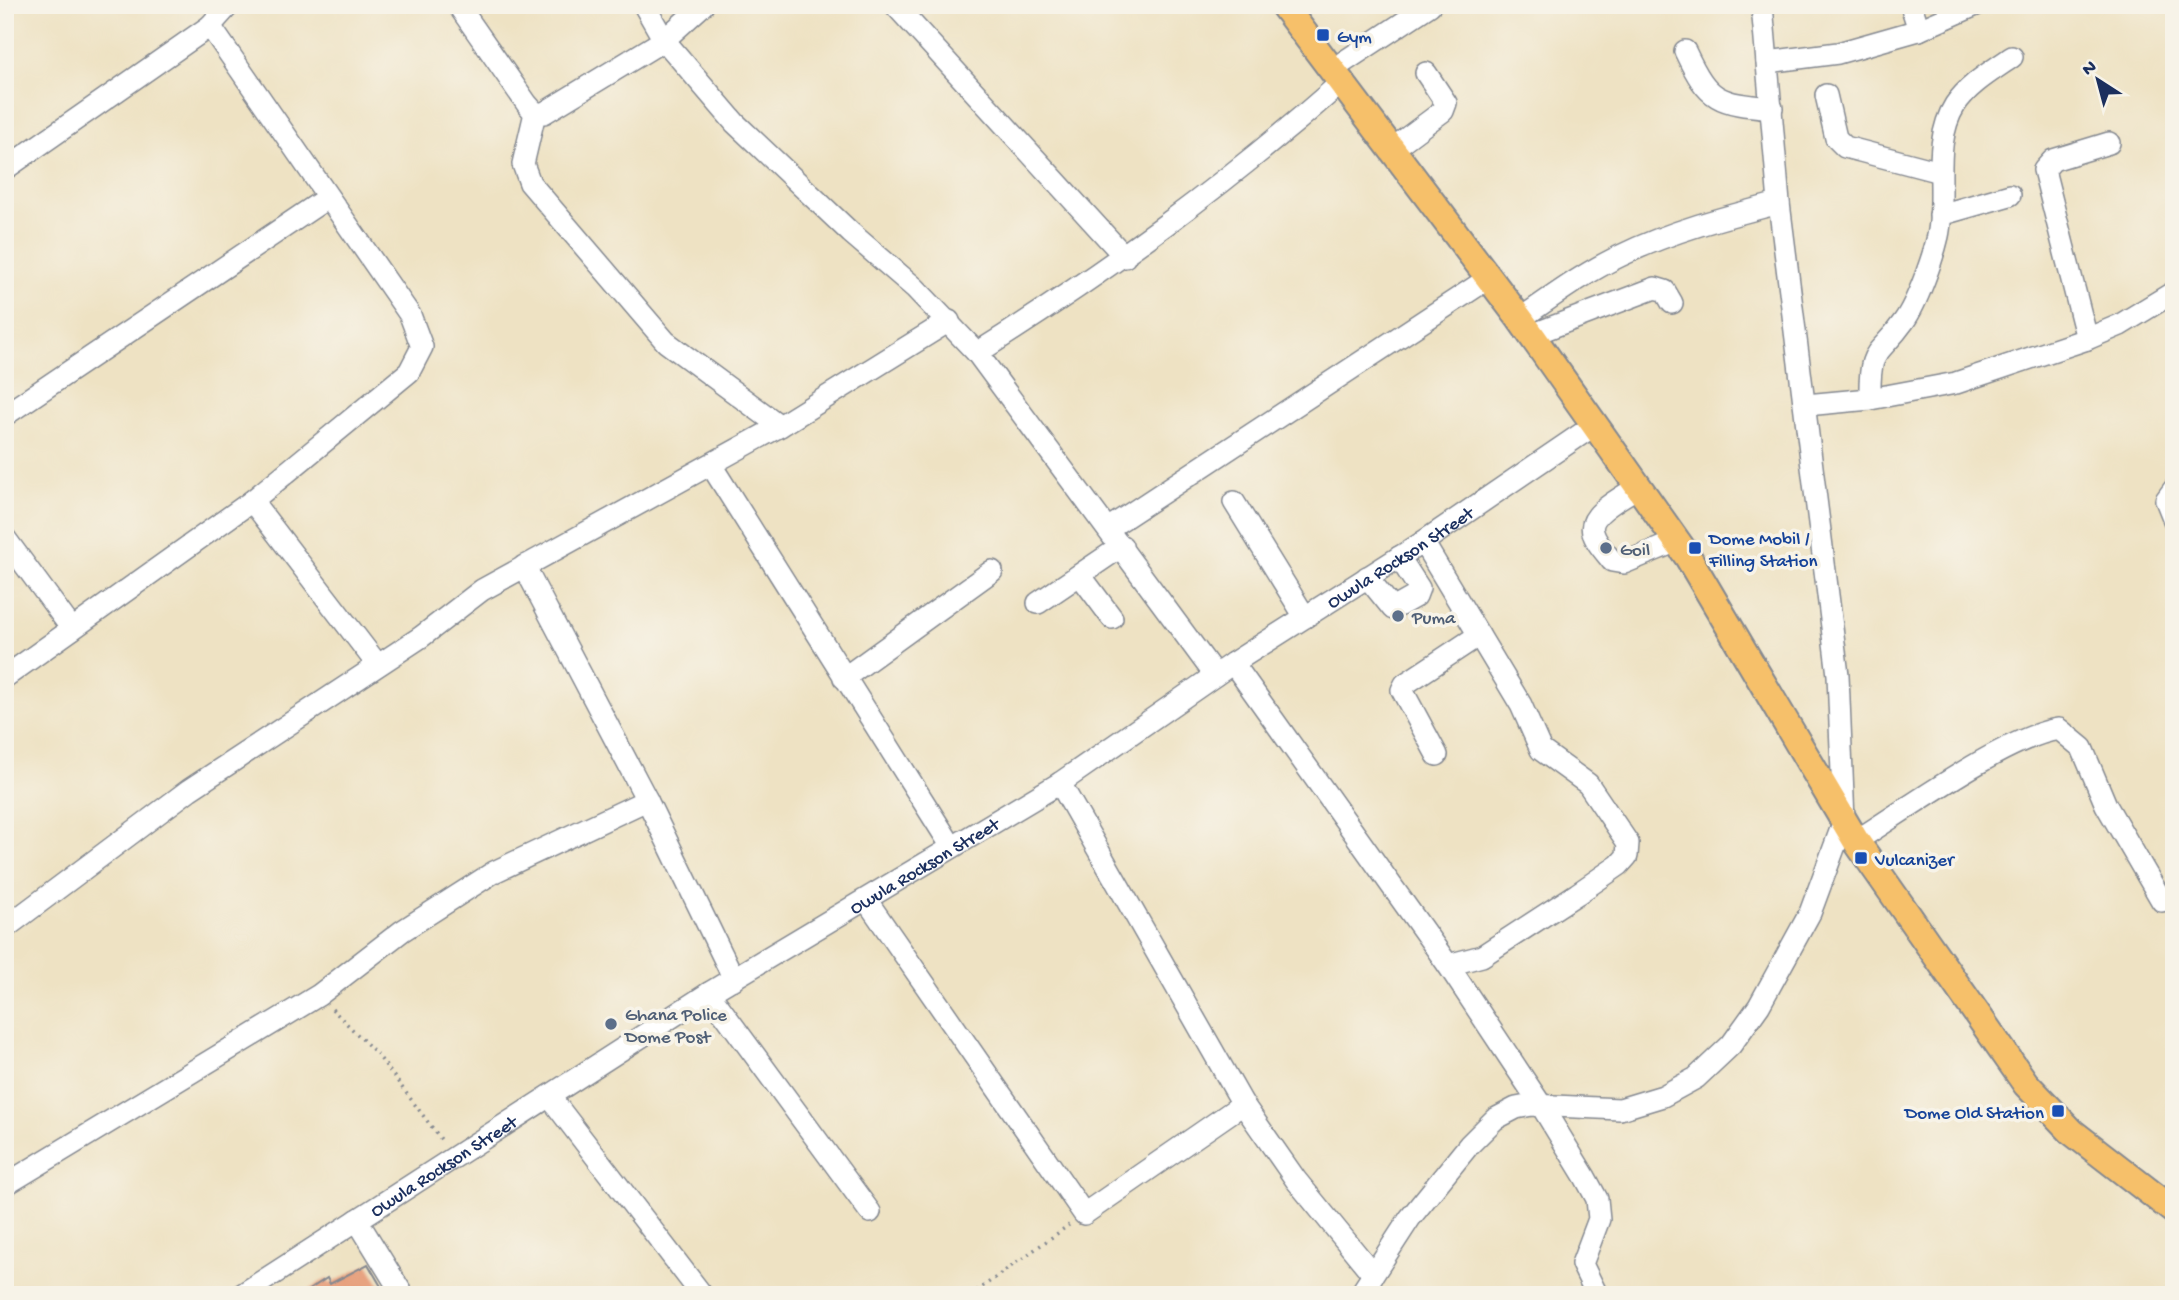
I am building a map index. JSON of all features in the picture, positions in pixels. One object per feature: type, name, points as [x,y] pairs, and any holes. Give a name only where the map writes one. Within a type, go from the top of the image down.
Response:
[{"type":"main road","points":[[1283,5],[1489,278],[1596,424],[1677,541],[1850,831],[1965,1000],[2050,1112],[2174,1211]]},
{"type":"street","points":[[5,169],[210,26],[229,5]]},
{"type":"street","points":[[458,5],[535,113]]},
{"type":"street","points":[[643,5],[664,40],[734,123],[949,321],[977,353],[1122,546],[1224,669],[1448,965],[1541,1105],[1597,1199],[1599,1219],[1582,1264],[1597,1295]]},
{"type":"street","points":[[535,113],[544,113],[664,40],[703,5]]},
{"type":"street","points":[[895,5],[1125,257]]},
{"type":"street","points":[[977,353],[1125,257],[1256,157],[1337,76],[1430,5]]},
{"type":"street","points":[[1360,1295],[1410,1218],[1469,1145],[1495,1119],[1516,1108],[1541,1105],[1620,1109],[1663,1096],[1696,1078],[1731,1045],[1759,1006],[1784,963],[1850,831],[1838,675],[1779,202],[1762,5]]},
{"type":"street","points":[[1911,5],[1919,30]]},
{"type":"street","points":[[1767,62],[1838,53],[1919,30],[1976,5]]},
{"type":"street","points":[[5,677],[252,501],[409,372],[422,346],[410,315],[210,26]]},
{"type":"street","points":[[1685,51],[1697,76],[1710,93],[1728,104],[1772,108]]},
{"type":"street","points":[[1870,399],[1869,365],[1878,348],[1905,320],[1938,236],[1940,172],[1947,127],[1954,106],[1971,86],[2012,57]]},
{"type":"street","points":[[1392,149],[1443,111],[1446,103],[1443,95],[1426,73]]},
{"type":"street","points":[[1826,96],[1836,138],[1845,147],[1940,172]]},
{"type":"street","points":[[535,113],[523,157],[530,183],[666,342],[780,426]]},
{"type":"street","points":[[2087,339],[2044,170],[2053,160],[2109,143]]},
{"type":"street","points":[[1940,215],[2010,195]]},
{"type":"street","points":[[5,415],[327,198]]},
{"type":"street","points":[[1525,327],[1577,280],[1619,256],[1703,223],[1779,202]]},
{"type":"street","points":[[1109,528],[1489,278]]},
{"type":"street","points":[[1525,327],[1655,288],[1665,290],[1672,303]]},
{"type":"street","points":[[1806,405],[1870,399],[1956,383],[2087,339],[2120,325],[2174,292]]},
{"type":"street","points":[[5,928],[189,790],[421,637],[482,590],[780,426],[949,321]]},
{"type":"street","name":"Owula Rockson Street","points":[[241,1295],[709,993],[867,901],[1060,783],[1224,669],[1423,542],[1596,424]]},
{"type":"street","points":[[711,465],[952,848]]},
{"type":"street","points":[[1639,486],[1596,516],[1593,524],[1593,533],[1612,561],[1624,563],[1677,541]]},
{"type":"street","points":[[2174,489],[2166,500],[2174,520]]},
{"type":"street","points":[[252,501],[377,664]]},
{"type":"street","points":[[1234,502],[1305,618]]},
{"type":"street","points":[[5,538],[72,629]]},
{"type":"street","points":[[1423,542],[1521,705],[1541,750],[1573,772],[1597,794],[1628,843],[1627,856],[1577,894],[1482,956],[1448,965]]},
{"type":"street","points":[[1038,603],[1122,546]]},
{"type":"street","points":[[1367,577],[1393,609],[1416,596],[1419,589],[1399,557]]},
{"type":"street","points":[[524,566],[647,800],[734,979]]},
{"type":"street","points":[[844,678],[992,571]]},
{"type":"street","points":[[1080,575],[1112,618]]},
{"type":"street","points":[[1437,755],[1402,690],[1405,684],[1479,635]]},
{"type":"street","points":[[1850,831],[2041,732],[2059,729],[2082,748],[2106,805],[2162,901]]},
{"type":"street","points":[[1060,783],[1243,1104],[1296,1180],[1372,1273]]},
{"type":"street","points":[[5,1185],[319,995],[402,931],[494,872],[647,800]]},
{"type":"street","points":[[867,901],[1084,1213],[1243,1104]]},
{"type":"street","points":[[709,993],[870,1212]]},
{"type":"street","points":[[550,1097],[702,1295]]},
{"type":"street","points":[[357,1220],[403,1295]]},
{"type":"path","points":[[319,995],[377,1054],[455,1158]]},
{"type":"path","points":[[971,1295],[1084,1213]]},
{"type":"building","points":[[368,1264],[386,1295],[301,1295],[327,1278],[330,1284]]},
{"type":"place","name":"Gym","points":[[1323,35]]},
{"type":"place","name":"Goil","points":[[1606,548]]},
{"type":"place","name":"Dome Mobil / Filling Station","points":[[1695,548]]},
{"type":"place","name":"Puma","points":[[1398,616]]},
{"type":"place","name":"Vulcanizer","points":[[1861,858]]},
{"type":"place","name":"Ghana Police Dome Post","points":[[611,1024]]},
{"type":"place","name":"Dome Old Station","points":[[2058,1111]]}]
